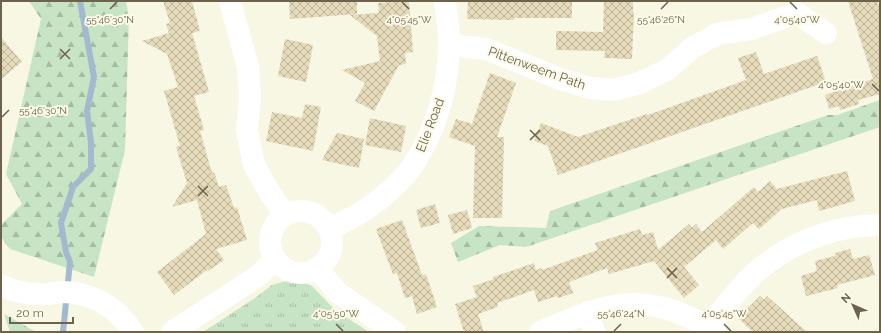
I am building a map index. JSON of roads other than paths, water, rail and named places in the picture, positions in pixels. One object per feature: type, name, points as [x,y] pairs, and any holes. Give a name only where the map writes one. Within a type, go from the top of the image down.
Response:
[{"type":"street","points":[[230,1],[248,67],[250,97],[247,130],[254,165],[285,215]]},
{"type":"street","name":"Elie Road","points":[[329,229],[348,220],[369,207],[393,188],[413,166],[427,140],[439,109],[448,74],[449,45],[444,1]]},
{"type":"street","name":"Pittenweem Path","points":[[449,45],[486,49],[560,80],[590,88],[613,90],[637,84],[667,70],[692,48],[717,34],[752,29],[802,7],[826,33]]},
{"type":"street","points":[[295,211],[305,211],[316,214],[324,221],[332,235],[332,246],[329,256],[321,265],[312,271],[301,273],[291,271],[281,266],[271,249],[270,239],[273,228],[279,219],[285,215],[295,211]]},
{"type":"street","points":[[540,332],[591,322],[615,305],[640,303],[674,310],[712,329],[730,302],[757,272],[788,249],[822,234],[854,227],[880,225]]},
{"type":"street","points":[[172,332],[258,276],[276,259]]},
{"type":"street","points":[[317,268],[337,292],[395,332]]},
{"type":"street","points":[[1,285],[10,289],[40,294],[64,292],[82,294],[101,301],[129,326]]},
{"type":"waterway","points":[[63,332],[70,262],[66,252],[61,223],[73,187],[91,169],[91,143],[87,111],[94,77],[80,1]]}]
